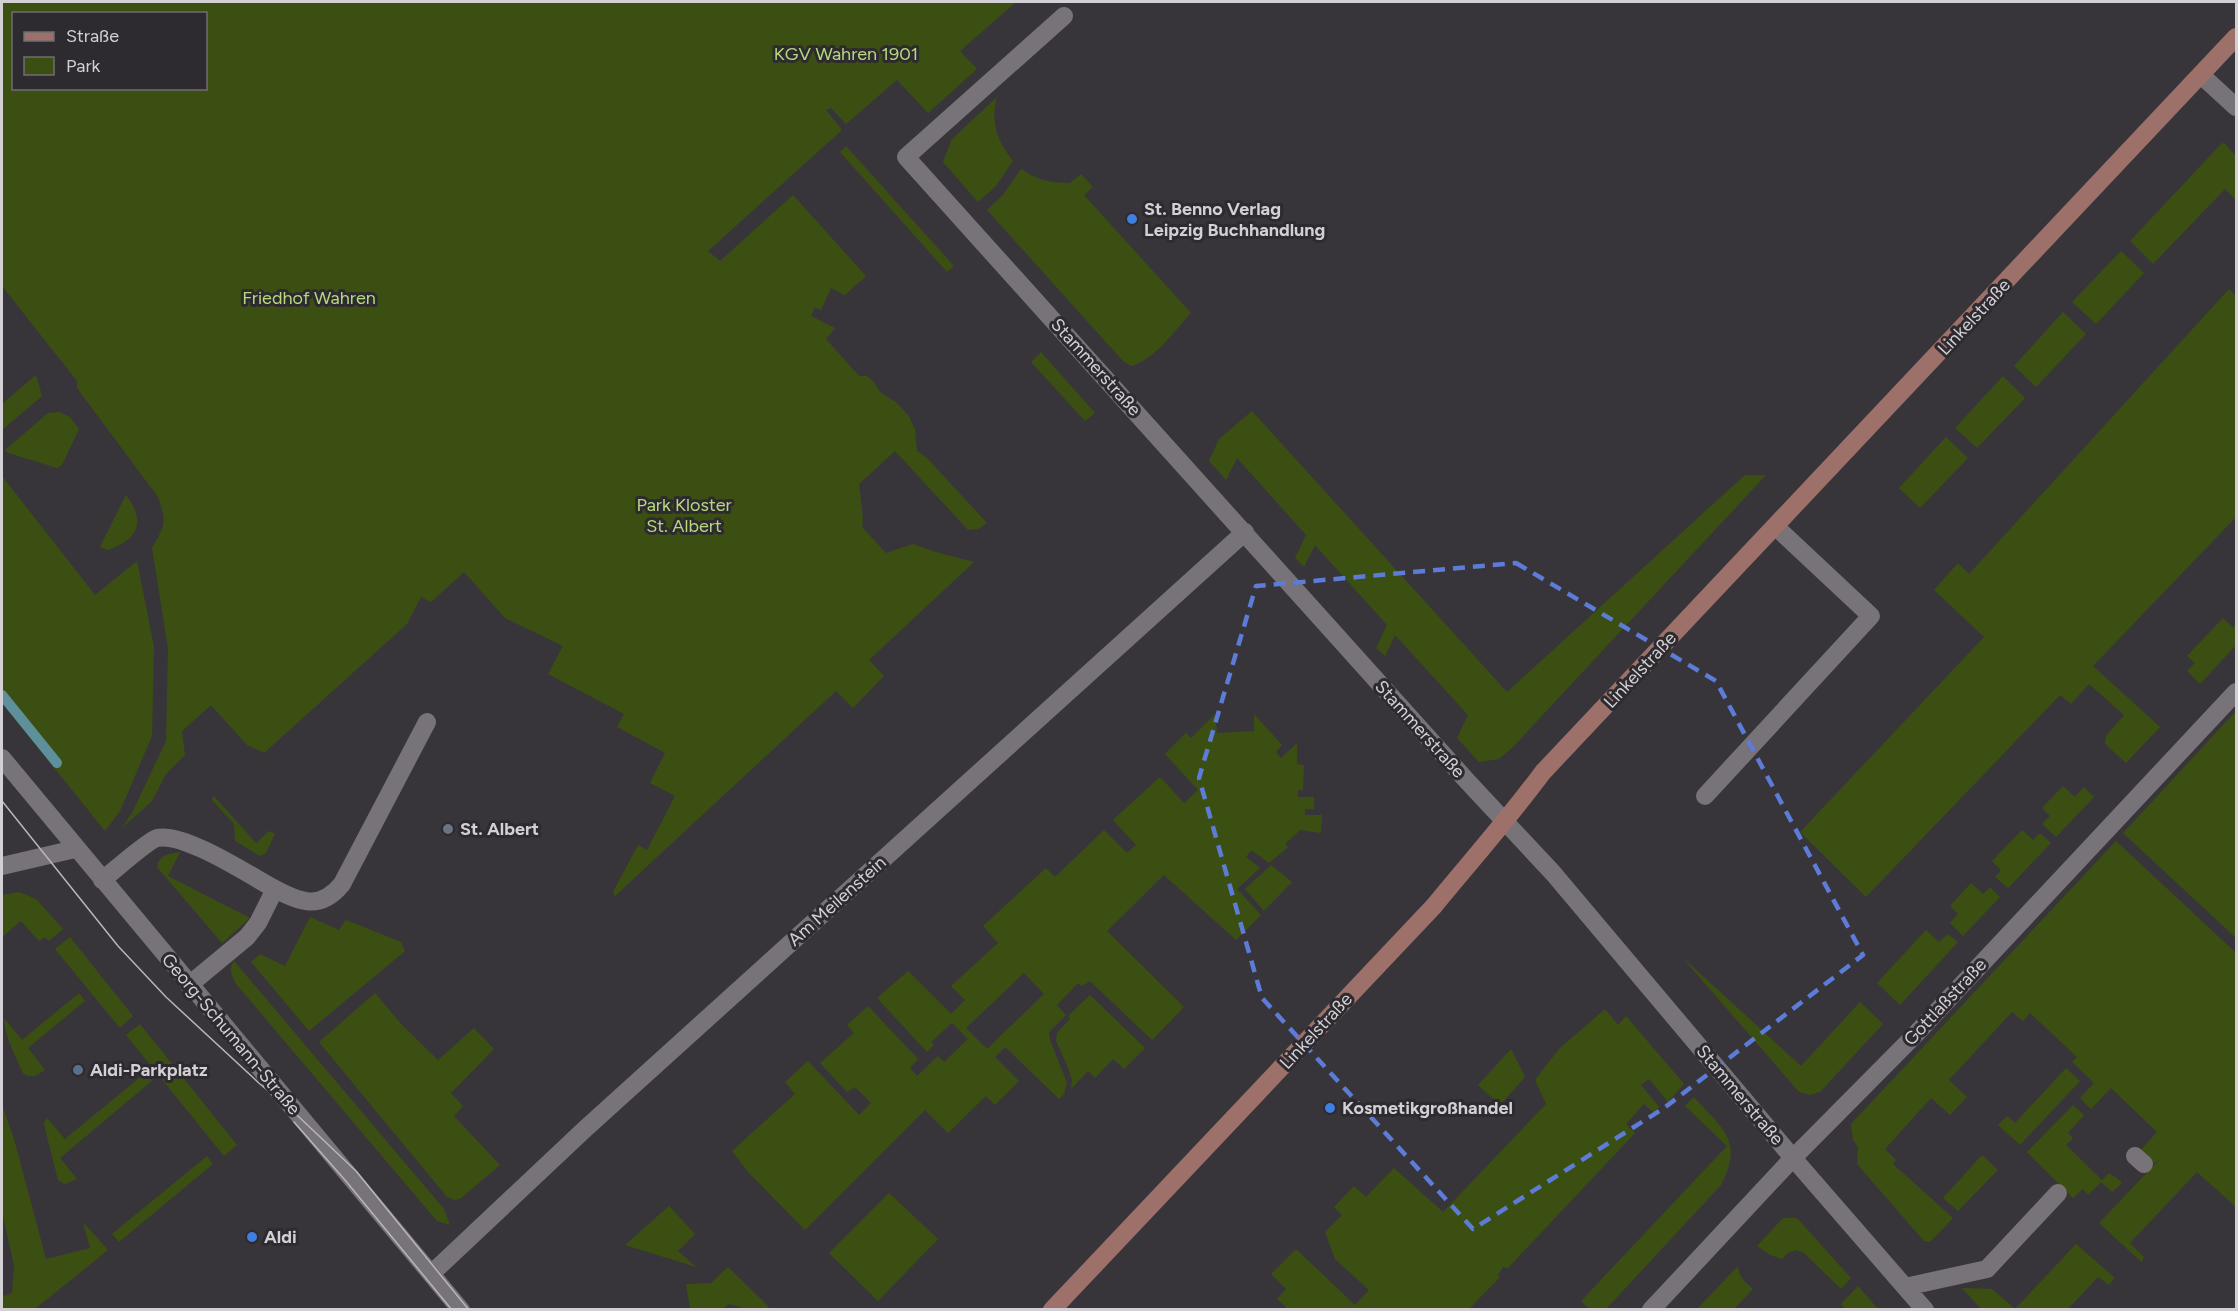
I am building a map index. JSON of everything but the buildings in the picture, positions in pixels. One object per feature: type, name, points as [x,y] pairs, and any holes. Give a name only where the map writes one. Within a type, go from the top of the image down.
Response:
[{"type":"main road","name":"Linkelstraße","points":[[1052,1310],[1434,906],[1507,821],[1544,772],[2236,37]]},
{"type":"street","name":"Stammerstraße","points":[[1064,16],[906,157],[1468,782],[1507,821],[1553,873],[1793,1158],[1925,1310]]},
{"type":"street","points":[[2201,75],[2236,107]]},
{"type":"street","points":[[1704,795],[1871,615],[1776,527]]},
{"type":"street","name":"Am Meilenstein","points":[[431,1274],[585,1129],[1245,532]]},
{"type":"street","name":"Gottlaßstraße","points":[[1651,1310],[1793,1158],[1912,1038],[2236,692]]},
{"type":"street","points":[[102,880],[155,838],[171,837],[194,845],[298,900],[315,903],[328,898],[342,884],[427,722]]},
{"type":"street","name":"Georg-Schumann-Straße","points":[[2,758],[75,849],[461,1310]]},
{"type":"street","points":[[2,866],[75,849]]},
{"type":"street","points":[[189,985],[247,937],[258,923],[275,889]]},
{"type":"street","points":[[1905,1287],[1987,1269],[2058,1193]]},
{"type":"highlighted area","points":[[1516,563],[1716,681],[1863,955],[1664,1108],[1473,1229],[1262,998],[1199,778],[1256,586]]},
{"type":"green space","points":[[2,2],[1016,2],[960,51],[977,69],[928,113],[897,80],[846,124],[831,108],[826,110],[842,130],[708,251],[720,261],[793,195],[866,276],[845,295],[831,288],[821,310],[815,307],[811,316],[835,328],[826,339],[859,376],[867,376],[881,393],[896,402],[908,415],[915,429],[917,451],[927,458],[987,523],[978,529],[968,530],[895,451],[859,484],[862,527],[886,553],[913,544],[974,562],[869,660],[884,676],[853,708],[836,691],[615,896],[613,892],[638,845],[647,850],[675,796],[650,783],[665,753],[617,727],[624,714],[548,674],[563,646],[505,618],[464,572],[431,602],[421,597],[407,624],[264,753],[247,745],[211,705],[182,731],[185,755],[166,774],[152,801],[122,828],[132,813],[166,741],[168,648],[152,548],[162,529],[163,512],[158,497],[77,388],[77,381],[2,286]]},
{"type":"green space","points":[[997,97],[994,115],[996,131],[1013,161],[996,186],[978,202],[943,162],[952,139]]},
{"type":"green space","points":[[2222,143],[2236,156],[2236,200],[2225,189],[2153,264],[2130,241]]},
{"type":"green space","points":[[846,146],[954,266],[947,272],[840,152]]},
{"type":"green space","points":[[1021,169],[1038,178],[1056,182],[1070,183],[1081,174],[1093,187],[1084,195],[1191,313],[1164,344],[1148,358],[1131,366],[1123,361],[987,210],[1003,195]]},
{"type":"green space","points":[[2121,251],[2144,273],[2096,324],[2072,302]]},
{"type":"green space","points":[[2229,289],[2236,296],[2236,517],[2093,666],[2160,727],[2126,763],[2105,744],[2106,736],[2124,715],[2089,684],[2071,704],[2060,695],[1866,897],[1800,832],[1984,637],[1934,590],[1958,563],[1969,574]]},
{"type":"green space","points":[[2063,312],[2086,334],[2036,387],[2014,366]]},
{"type":"green space","points":[[1041,352],[1095,413],[1085,421],[1031,362]]},
{"type":"green space","points":[[36,375],[42,396],[2,430],[2,404]]},
{"type":"green space","points":[[2003,376],[2025,398],[1977,448],[1955,428]]},
{"type":"green space","points":[[1252,411],[1507,692],[1745,475],[1766,475],[1512,748],[1499,759],[1479,762],[1457,738],[1468,715],[1395,635],[1385,656],[1376,648],[1387,625],[1315,545],[1304,567],[1295,558],[1306,535],[1237,458],[1226,480],[1209,461],[1219,439]]},
{"type":"green space","points":[[59,412],[70,417],[79,429],[62,465],[57,468],[8,453],[5,450],[48,413]]},
{"type":"green space","points":[[1946,437],[1968,458],[1920,508],[1899,488]]},
{"type":"green space","points":[[2,476],[95,595],[137,561],[154,647],[152,736],[120,811],[105,831],[2,703]]},
{"type":"green space","points":[[126,495],[136,513],[136,528],[126,541],[107,550],[100,547]]},
{"type":"green space","points":[[2223,618],[2233,628],[2236,624],[2236,645],[2200,684],[2187,671],[2195,663],[2187,656]]},
{"type":"green space","points":[[2236,711],[2236,938],[2123,833]]},
{"type":"green space","points":[[1215,714],[1217,733],[1254,731],[1254,714],[1282,745],[1276,752],[1281,758],[1297,743],[1297,764],[1304,765],[1303,790],[1298,790],[1298,797],[1314,797],[1314,809],[1305,809],[1305,815],[1322,815],[1321,833],[1300,830],[1285,844],[1288,847],[1269,863],[1251,850],[1246,857],[1260,868],[1237,889],[1261,915],[1236,940],[1164,875],[1107,931],[1184,1007],[1152,1040],[1090,981],[1082,986],[1078,983],[1057,1005],[1066,1015],[1049,1032],[1067,1083],[1064,1094],[1059,1099],[1005,1047],[995,1057],[1019,1081],[995,1105],[986,1096],[948,1133],[925,1110],[805,1230],[748,1172],[732,1151],[795,1094],[785,1082],[808,1061],[859,1115],[871,1103],[855,1087],[847,1092],[820,1063],[854,1033],[847,1025],[868,1006],[918,1059],[910,1068],[917,1076],[938,1056],[944,1062],[968,1039],[952,1023],[931,1042],[934,1045],[927,1052],[877,998],[908,971],[951,1014],[965,1000],[951,986],[998,943],[983,926],[1046,868],[1055,877],[1104,830],[1127,853],[1136,845],[1113,820],[1160,777],[1184,803],[1198,790],[1165,754],[1186,733],[1191,738]],"holes":[[[1024,973],[1044,994],[987,1049],[966,1028]]]},
{"type":"green space","points":[[2063,786],[2075,797],[2084,787],[2094,797],[2056,837],[2042,824],[2050,816],[2042,808]]},
{"type":"green space","points":[[213,795],[256,843],[269,831],[275,834],[266,853],[260,856],[235,841],[234,824],[212,800]]},
{"type":"green space","points":[[2022,830],[2033,840],[2040,833],[2051,843],[2008,888],[1995,877],[2001,870],[1992,861]]},
{"type":"green space","points":[[2116,841],[2236,953],[2236,1207],[2197,1172],[2130,1243],[2144,1257],[2142,1262],[2137,1258],[2099,1223],[2164,1155],[2154,1164],[2140,1151],[2157,1132],[2111,1088],[2091,1109],[2080,1098],[2094,1083],[2072,1062],[2077,1057],[2030,1013],[2023,1021],[2012,1012],[1949,1080],[1967,1097],[1950,1115],[1931,1098],[1885,1149],[1896,1160],[1893,1164],[1953,1218],[1930,1242],[1924,1241],[1857,1164],[1858,1147],[1853,1140],[1851,1124]]},
{"type":"green space","points":[[180,852],[168,876],[250,918],[222,943],[157,867],[160,860],[168,854]]},
{"type":"green space","points":[[1271,865],[1292,882],[1264,911],[1245,889]]},
{"type":"green space","points":[[1971,883],[1983,894],[1990,887],[2000,897],[1963,936],[1950,923],[1958,914],[1950,906]]},
{"type":"green space","points":[[19,892],[36,899],[63,929],[49,941],[45,937],[39,941],[21,921],[2,937],[2,895]]},
{"type":"green space","points":[[310,917],[339,930],[346,920],[401,942],[405,951],[309,1031],[251,962],[260,954],[285,966]]},
{"type":"green space","points":[[1926,930],[1939,942],[1948,934],[1958,942],[1900,1005],[1877,983]]},
{"type":"green space","points":[[70,937],[133,1016],[120,1028],[55,949]]},
{"type":"green space","points":[[1681,956],[1801,1066],[1860,1002],[1883,1024],[1820,1092],[1810,1095],[1799,1092]]},
{"type":"green space","points":[[234,961],[444,1209],[450,1225],[437,1221],[236,984],[231,970]]},
{"type":"green space","points":[[79,993],[85,1001],[28,1048],[45,1070],[34,1076],[23,1073],[8,1038],[5,1019],[22,1040]]},
{"type":"green space","points":[[375,993],[403,1026],[438,1060],[474,1028],[494,1049],[451,1093],[463,1106],[454,1116],[500,1165],[460,1199],[447,1197],[319,1042]]},
{"type":"green space","points":[[1090,995],[1145,1048],[1124,1069],[1113,1059],[1095,1078],[1088,1071],[1071,1089],[1072,1080],[1056,1041],[1057,1033],[1070,1019],[1068,1016]]},
{"type":"green space","points":[[1605,1009],[1618,1025],[1626,1016],[1684,1084],[1668,1102],[1649,1079],[1641,1085],[1659,1107],[1654,1113],[1644,1104],[1626,1124],[1635,1133],[1508,1268],[1503,1267],[1498,1275],[1500,1277],[1469,1309],[1284,1309],[1286,1307],[1277,1299],[1286,1289],[1271,1274],[1296,1249],[1355,1305],[1369,1290],[1335,1259],[1325,1232],[1342,1215],[1334,1207],[1354,1186],[1366,1197],[1394,1168],[1443,1212],[1546,1104],[1535,1080],[1559,1049]]},
{"type":"green space","points":[[140,1024],[237,1145],[224,1156],[126,1035]]},
{"type":"green space","points":[[1511,1049],[1525,1077],[1500,1105],[1478,1085]]},
{"type":"green space","points":[[2066,1068],[2080,1081],[2020,1145],[1998,1125],[2007,1116],[2015,1123]]},
{"type":"green space","points":[[145,1073],[152,1081],[60,1158],[77,1179],[65,1184],[58,1180],[45,1129],[44,1123],[47,1118],[65,1139]]},
{"type":"green space","points":[[1694,1097],[1727,1136],[1731,1157],[1721,1185],[1606,1309],[1589,1309],[1581,1301],[1727,1146],[1685,1106]]},
{"type":"green space","points":[[2,1105],[14,1139],[46,1259],[90,1248],[83,1222],[108,1250],[35,1309],[2,1309],[2,1297],[12,1293],[14,1265],[2,1212]]},
{"type":"green space","points":[[2073,1105],[2084,1115],[2068,1133],[2073,1138],[2066,1145],[2102,1180],[2109,1173],[2122,1183],[2112,1192],[2101,1182],[2088,1195],[2083,1189],[2073,1198],[2027,1152]]},
{"type":"green space","points":[[1982,1155],[1998,1170],[1958,1211],[1943,1198]]},
{"type":"green space","points":[[207,1156],[213,1164],[119,1242],[112,1234]]},
{"type":"green space","points":[[889,1193],[938,1239],[878,1301],[829,1253]]},
{"type":"green space","points":[[669,1206],[695,1234],[678,1251],[696,1267],[625,1245]]},
{"type":"green space","points":[[1783,1218],[1797,1218],[1851,1278],[1841,1289],[1804,1253],[1796,1250],[1788,1253],[1782,1259],[1770,1255],[1757,1246]]},
{"type":"green space","points":[[2076,1244],[2115,1278],[2109,1285],[2098,1277],[2068,1309],[2015,1309]]},
{"type":"green space","points":[[1738,1266],[1741,1276],[1753,1289],[1734,1309],[1697,1309]]},
{"type":"green space","points":[[728,1267],[769,1307],[747,1309],[729,1304],[723,1309],[690,1309],[686,1284],[711,1283]]},
{"type":"green space","points":[[1858,1286],[1878,1309],[1845,1309],[1841,1304]]},
{"type":"green space","points":[[1962,1288],[1992,1289],[2015,1309],[1981,1309]]},
{"type":"waterway","points":[[2,695],[57,763]]},
{"type":"tram line","points":[[2,801],[118,946],[166,997],[356,1171],[469,1310]]},
{"type":"tram line","points":[[294,1122],[452,1310]]},
{"type":"place","name":"St. Benno Verlag Leipzig Buchhandlung","points":[[1132,219]]},
{"type":"place","name":"St. Albert","points":[[448,829]]},
{"type":"place","name":"Aldi-Parkplatz","points":[[78,1070]]},
{"type":"place","name":"Kosmetikgroßhandel","points":[[1330,1108]]},
{"type":"place","name":"Aldi","points":[[252,1237]]},
{"type":"park label","name":"KGV Wahren 1901","points":[[846,54]]},
{"type":"park label","name":"Friedhof Wahren","points":[[309,298]]},
{"type":"park label","name":"Park Kloster St. Albert","points":[[684,515]]}]
